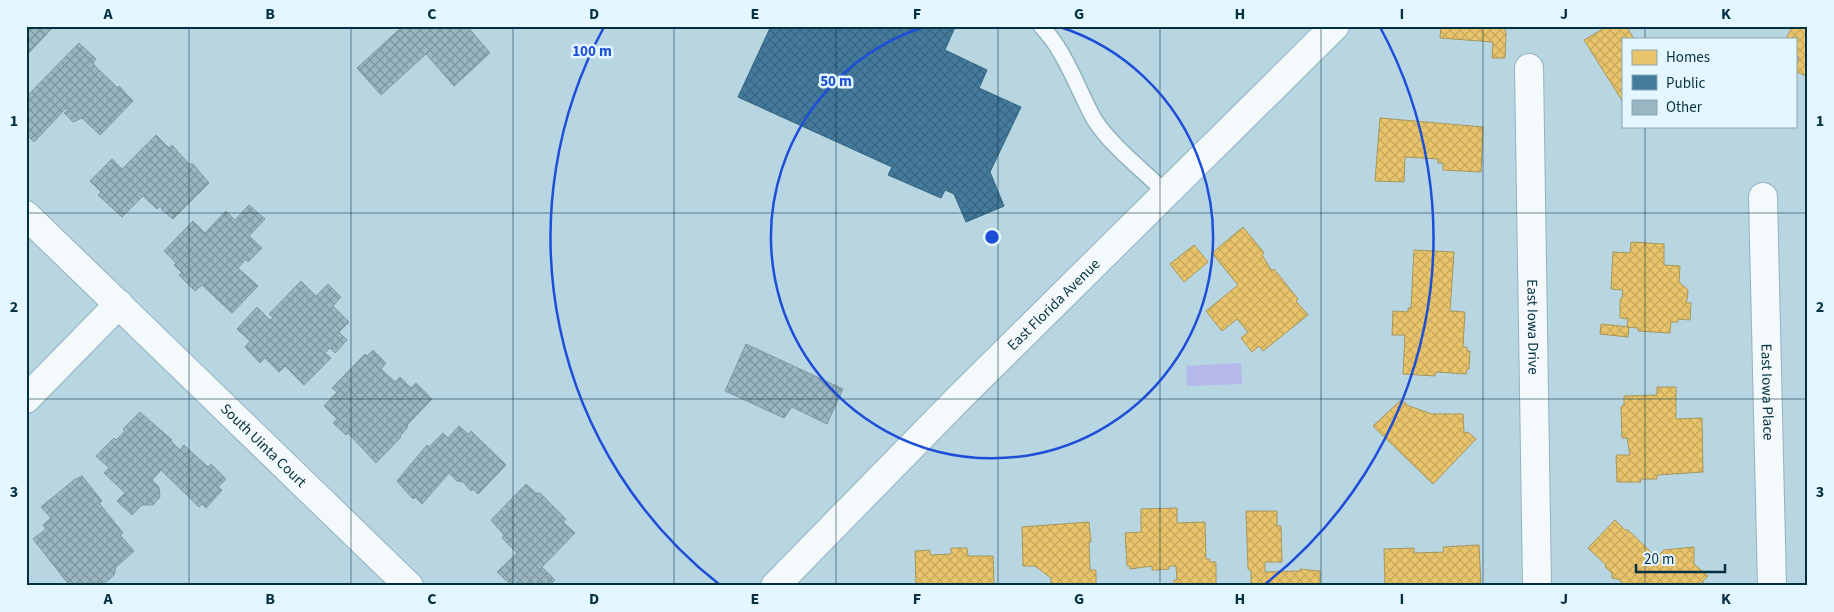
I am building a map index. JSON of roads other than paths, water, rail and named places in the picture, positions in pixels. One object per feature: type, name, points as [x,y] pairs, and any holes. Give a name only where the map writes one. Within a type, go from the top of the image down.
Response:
[{"type":"street","name":"East Florida Avenue","points":[[775,586],[961,396],[1335,26]]},
{"type":"street","name":"East Iowa Drive","points":[[1529,68],[1537,586]]},
{"type":"street","name":"East Iowa Place","points":[[1763,198],[1772,586]]},
{"type":"street","name":"South Uinta Court","points":[[26,215],[409,586]]},
{"type":"street","points":[[26,399],[119,304]]},
{"type":"lane","points":[[1041,26],[1070,68],[1099,125],[1166,193]]},
{"type":"water","points":[[1241,363],[1242,384],[1187,386],[1186,366]]}]
